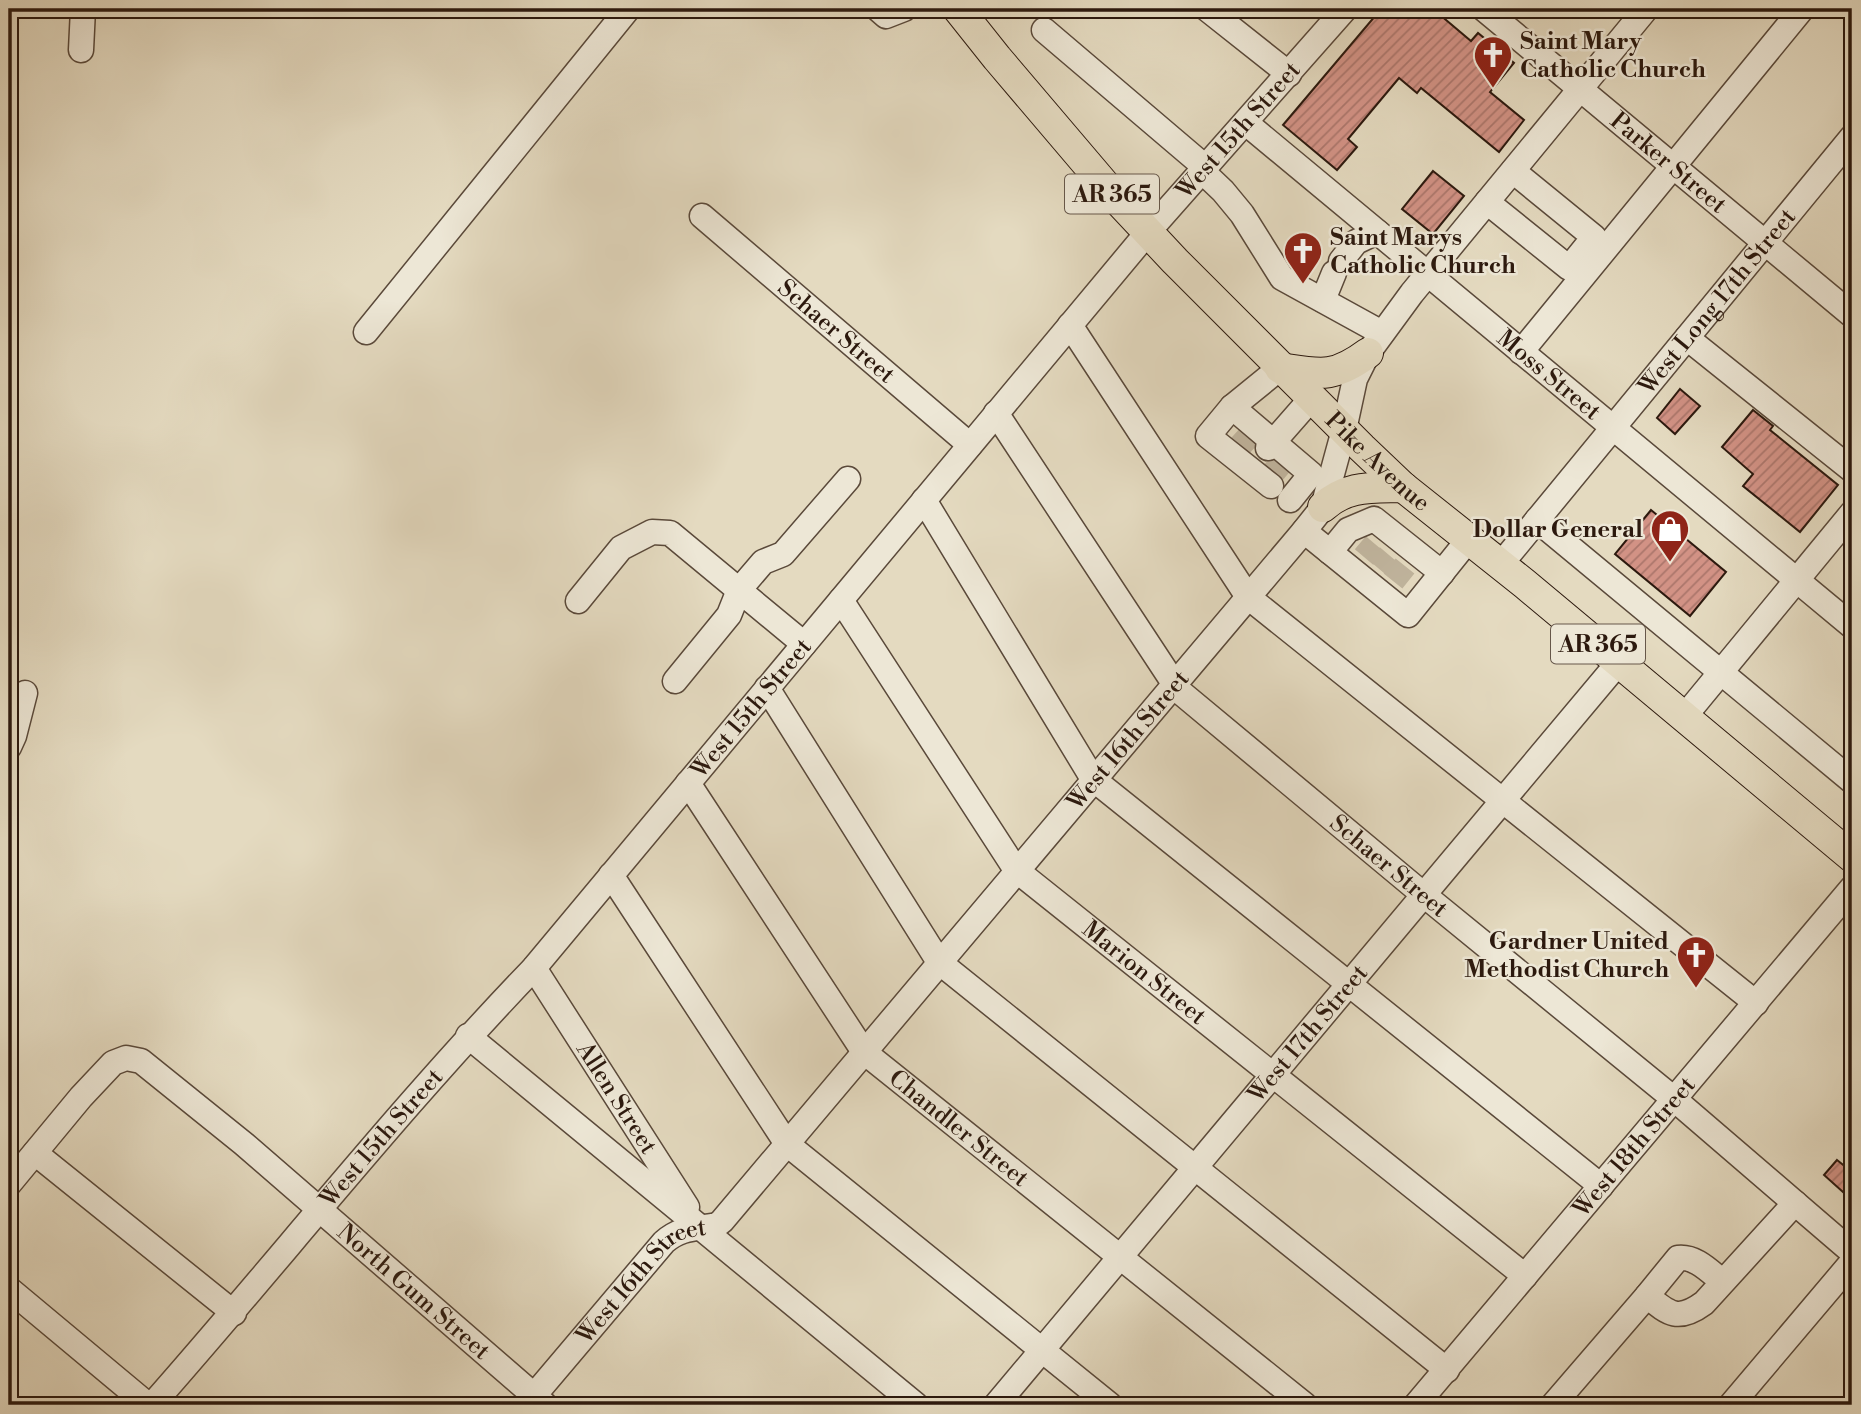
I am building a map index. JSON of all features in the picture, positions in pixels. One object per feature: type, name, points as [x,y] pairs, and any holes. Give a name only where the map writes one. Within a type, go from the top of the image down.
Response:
[{"type":"main road","name":"Pike Avenue","points":[[958,9],[1099,178],[1148,232],[1280,368],[1403,487],[1501,564],[1852,857]]},
{"type":"main road","points":[[1280,368],[1319,373],[1338,371],[1350,366],[1375,343]]},
{"type":"main road","points":[[1313,519],[1344,492],[1403,487]]},
{"type":"street","points":[[80,50],[83,9]]},
{"type":"street","points":[[366,332],[628,9]]},
{"type":"street","points":[[878,9],[886,16],[904,9]]},
{"type":"street","points":[[1208,9],[1289,74]]},
{"type":"street","name":"West 15th Street","points":[[150,1405],[234,1313],[468,1036],[534,968],[1148,232],[1345,9]]},
{"type":"street","name":"West 16th Street","points":[[535,1402],[664,1242],[675,1232],[717,1225],[722,1221],[1313,519],[1344,430],[1355,379],[1375,343],[1428,274],[1646,9]]},
{"type":"street","points":[[1521,352],[1802,9]]},
{"type":"street","name":"Parker Street","points":[[1488,10],[1852,315]]},
{"type":"street","points":[[1044,30],[1203,169],[1242,214],[1282,278],[1323,300],[1375,343]]},
{"type":"street","name":"Moss Street","points":[[1246,123],[1852,626]]},
{"type":"street","name":"West Long 17th Street","points":[[1501,564],[1765,243],[1849,147]]},
{"type":"street","points":[[1488,202],[1569,268],[1594,237],[1513,171]]},
{"type":"street","name":"Schaer Street","points":[[702,216],[970,445]]},
{"type":"street","points":[[1323,300],[1338,267],[1356,242],[1377,232]]},
{"type":"street","points":[[1070,325],[1248,597],[1756,1003]]},
{"type":"street","points":[[1687,338],[1852,470]]},
{"type":"street","points":[[1266,462],[1208,436],[1232,407],[1280,368]]},
{"type":"street","points":[[1266,462],[1311,399]]},
{"type":"street","points":[[1232,407],[1266,462],[1313,519],[1330,552]]},
{"type":"street","name":"Schaer Street","points":[[996,413],[1175,684],[1185,695],[1674,1099],[1852,1252]]},
{"type":"street","points":[[674,681],[729,615],[739,590],[763,562],[783,554],[848,479]]},
{"type":"street","points":[[924,500],[1093,779],[1601,1186]]},
{"type":"street","points":[[1684,717],[1852,513]]},
{"type":"street","points":[[1330,552],[1348,530],[1374,519],[1384,562],[1408,615],[1469,539]]},
{"type":"street","points":[[1537,520],[1852,781]]},
{"type":"street","points":[[578,601],[621,548],[652,532],[670,533],[804,644]]},
{"type":"street","points":[[1330,552],[1442,573]]},
{"type":"street","name":"Marion Street","points":[[841,600],[1016,870],[1525,1276]]},
{"type":"street","name":"West 17th Street","points":[[996,1405],[1619,662]]},
{"type":"street","points":[[767,688],[939,962],[1447,1370]]},
{"type":"street","points":[[9,747],[24,692]]},
{"type":"street","name":"Chandler Street","points":[[688,783],[864,1052],[1305,1405]]},
{"type":"street","points":[[611,875],[787,1144],[1110,1405]]},
{"type":"street","name":"West 18th Street","points":[[1416,1405],[1852,888]]},
{"type":"street","name":"Allen Street","points":[[534,968],[701,1228]]},
{"type":"street","name":"Allen Street","points":[[468,1036],[916,1405]]},
{"type":"street","name":"North Gum Street","points":[[36,1153],[81,1097],[116,1060],[126,1058],[141,1061],[244,1144],[535,1402]]},
{"type":"street","points":[[9,1184],[36,1153],[234,1313]]},
{"type":"street","points":[[1647,1296],[1673,1314],[1684,1315],[1704,1303],[1795,1203]]},
{"type":"street","points":[[1553,1405],[1678,1258],[1693,1259],[1723,1282]]},
{"type":"street","points":[[1731,1405],[1852,1262]]},
{"type":"street","points":[[9,1289],[150,1405]]},
{"type":"building","points":[[1381,9],[1433,9],[1471,41],[1478,33],[1514,63],[1490,92],[1524,120],[1499,152],[1421,88],[1417,93],[1399,78],[1348,139],[1357,147],[1337,170],[1283,125]]},
{"type":"building","points":[[1433,171],[1464,196],[1433,234],[1402,209]]},
{"type":"building","points":[[1680,389],[1700,406],[1675,434],[1657,418]]},
{"type":"building","points":[[1753,410],[1773,426],[1770,430],[1838,485],[1800,532],[1743,486],[1753,474],[1722,447]]},
{"type":"building","name":"Dollar General","points":[[1651,510],[1726,572],[1690,616],[1615,554]]},
{"type":"building","points":[[1837,1160],[1852,1172],[1852,1180],[1843,1192],[1824,1175]]},
{"type":"tunnel","points":[[1240,446],[1250,435]]},
{"type":"tunnel","points":[[1273,473],[1283,461]]},
{"type":"tunnel","points":[[1364,557],[1375,544]]},
{"type":"tunnel","points":[[1378,568],[1389,555]]},
{"type":"tunnel","points":[[1393,581],[1405,566]]},
{"type":"place","name":"Saint Mary Catholic Church","points":[[1493,89]]},
{"type":"place","name":"Saint Marys Catholic Church","points":[[1303,285]]},
{"type":"place","name":"Dollar General","points":[[1670,563]]},
{"type":"place","name":"Gardner United Methodist Church","points":[[1696,989]]}]
